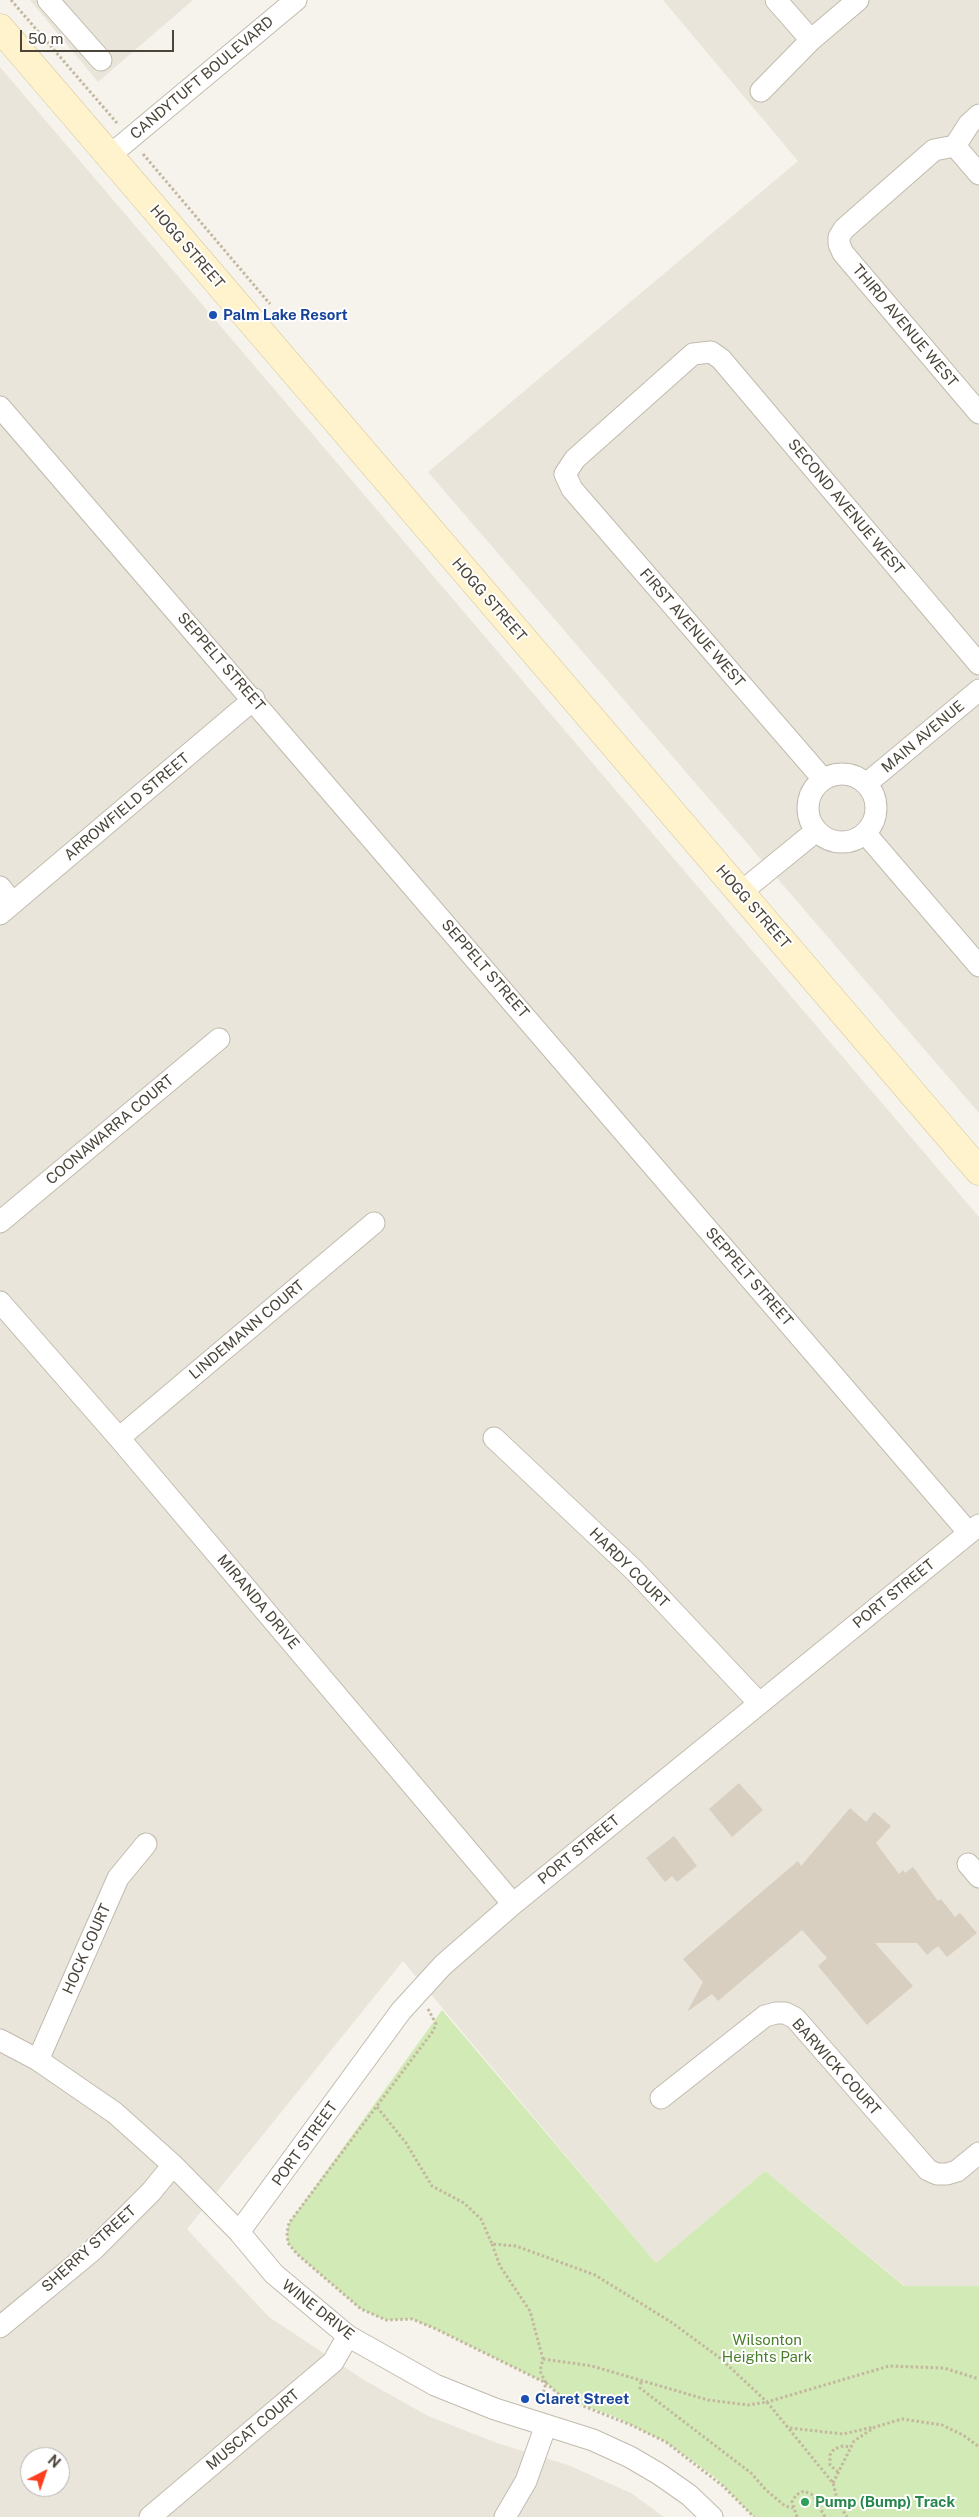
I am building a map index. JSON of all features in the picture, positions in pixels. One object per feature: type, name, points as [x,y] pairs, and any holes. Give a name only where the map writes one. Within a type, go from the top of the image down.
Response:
[{"type":"street","name":"CANDYTUFT BOULEVARD","points":[[109,156],[296,0]]},
{"type":"street","points":[[776,0],[811,40]]},
{"type":"street","points":[[762,91],[811,40],[858,0]]},
{"type":"street","points":[[50,1],[101,60]]},
{"type":"street","name":"HOGG STREET","points":[[0,28],[979,1171]]},
{"type":"street","points":[[979,115],[968,124],[955,146],[979,174]]},
{"type":"street","name":"THIRD AVENUE WEST","points":[[955,146],[934,150],[844,229],[839,236],[842,253],[979,413]]},
{"type":"street","name":"SECOND AVENUE WEST","points":[[565,474],[575,459],[693,354],[711,352],[721,359],[979,664]]},
{"type":"street","name":"SEPPELT STREET","points":[[0,407],[974,1529]]},
{"type":"street","name":"FIRST AVENUE WEST","points":[[565,474],[572,489],[823,779]]},
{"type":"street","name":"MAIN AVENUE","points":[[866,784],[979,690]]},
{"type":"street","name":"ARROWFIELD STREET","points":[[4,901],[254,700]]},
{"type":"street","points":[[834,774],[846,774],[857,777],[872,792],[876,809],[875,818],[865,833],[856,839],[845,842],[824,838],[816,831],[808,813],[808,803],[810,794],[823,779],[834,774]]},
{"type":"street","points":[[740,893],[816,831]]},
{"type":"street","points":[[865,833],[979,966]]},
{"type":"street","name":"COONAWARRA COURT","points":[[0,1222],[219,1039]]},
{"type":"street","name":"LINDEMANN COURT","points":[[119,1438],[374,1222]]},
{"type":"street","name":"MIRANDA DRIVE","points":[[4,1314],[119,1438],[513,1904]]},
{"type":"street","name":"HARDY COURT","points":[[494,1438],[635,1571],[759,1703]]},
{"type":"street","name":"PORT STREET","points":[[239,2232],[414,1994],[443,1965],[513,1904],[974,1529]]},
{"type":"street","name":"HOCK COURT","points":[[38,2060],[118,1878],[146,1844]]},
{"type":"street","name":"BARWICK COURT","points":[[661,2098],[765,2016],[785,2013],[795,2018],[928,2170],[937,2174],[957,2171],[979,2153]]},
{"type":"street","name":"WINE DRIVE","points":[[0,2040],[38,2060],[116,2114],[173,2165],[239,2232],[274,2274],[348,2336],[435,2385],[494,2409],[593,2440],[630,2457],[674,2484],[712,2517]]},
{"type":"street","name":"SHERRY STREET","points":[[0,2327],[92,2251],[151,2192],[173,2165]]},
{"type":"street","name":"MUSCAT COURT","points":[[150,2517],[333,2362],[348,2336]]},
{"type":"street","points":[[505,2517],[526,2481],[540,2423]]},
{"type":"path","points":[[414,1994],[432,2015],[436,2024],[433,2031],[289,2223],[288,2243],[297,2254],[360,2309],[386,2320],[412,2319],[436,2329],[546,2383],[563,2398],[631,2425],[666,2442],[723,2486],[754,2517]]},
{"type":"path","points":[[377,2107],[406,2143],[432,2186],[464,2203],[481,2219],[500,2266],[530,2310],[543,2359],[540,2371],[546,2383],[540,2423]]},
{"type":"path","points":[[492,2244],[516,2246],[594,2275],[671,2322],[720,2358],[767,2402],[790,2428],[833,2484],[838,2503],[847,2517]]},
{"type":"path","points":[[543,2359],[592,2366],[641,2382],[708,2400],[748,2405],[767,2402],[889,2366],[944,2368],[979,2379]]},
{"type":"path","points":[[641,2382],[640,2388],[751,2473],[766,2490],[785,2506],[793,2508]]},
{"type":"path","points":[[790,2428],[843,2434],[902,2419],[928,2421],[963,2434],[979,2447]]},
{"type":"path","points":[[833,2484],[854,2442],[875,2427]]},
{"type":"path","points":[[838,2472],[830,2465],[830,2455],[834,2449],[843,2446],[851,2447]]},
{"type":"path","points":[[797,2517],[793,2508],[793,2498],[799,2492],[807,2491],[813,2495],[825,2517]]},
{"type":"shaded area","points":[[30,0],[193,0],[98,82]]},
{"type":"shaded area","points":[[663,0],[979,0],[979,1113],[428,472],[798,161]]},
{"type":"shaded area","points":[[0,67],[979,1217],[979,2286],[905,2286],[765,2171],[656,2263],[403,1961],[187,2229],[269,2317],[364,2380],[428,2416],[497,2443],[568,2465],[631,2493],[664,2517],[0,2517]]},
{"type":"green space","name":"Wilsonton Heights Park","points":[[442,2010],[656,2263],[765,2171],[904,2286],[979,2286],[979,2517],[754,2517],[716,2478],[666,2442],[613,2416],[563,2398],[546,2383],[436,2329],[412,2319],[386,2320],[361,2309],[297,2254],[288,2243],[289,2223]]},
{"type":"building","points":[[739,1783],[763,1810],[732,1837],[709,1809]]},
{"type":"building","points":[[850,1808],[866,1822],[874,1812],[891,1826],[876,1843],[899,1874],[903,1870],[905,1873],[913,1867],[938,1901],[941,1899],[955,1917],[960,1913],[977,1933],[947,1957],[938,1946],[927,1955],[917,1943],[875,1943],[913,1986],[867,2025],[818,1966],[827,1958],[802,1930],[718,2001],[712,1994],[687,2012],[703,1982],[683,1959],[798,1861],[801,1866]]},
{"type":"building","points":[[674,1836],[697,1866],[677,1882],[672,1876],[665,1882],[646,1858]]},
{"type":"place","name":"Palm Lake Resort","points":[[213,315]]},
{"type":"place","name":"Claret Street","points":[[525,2399]]},
{"type":"place","name":"Pump (Bump) Track","points":[[805,2502]]}]
